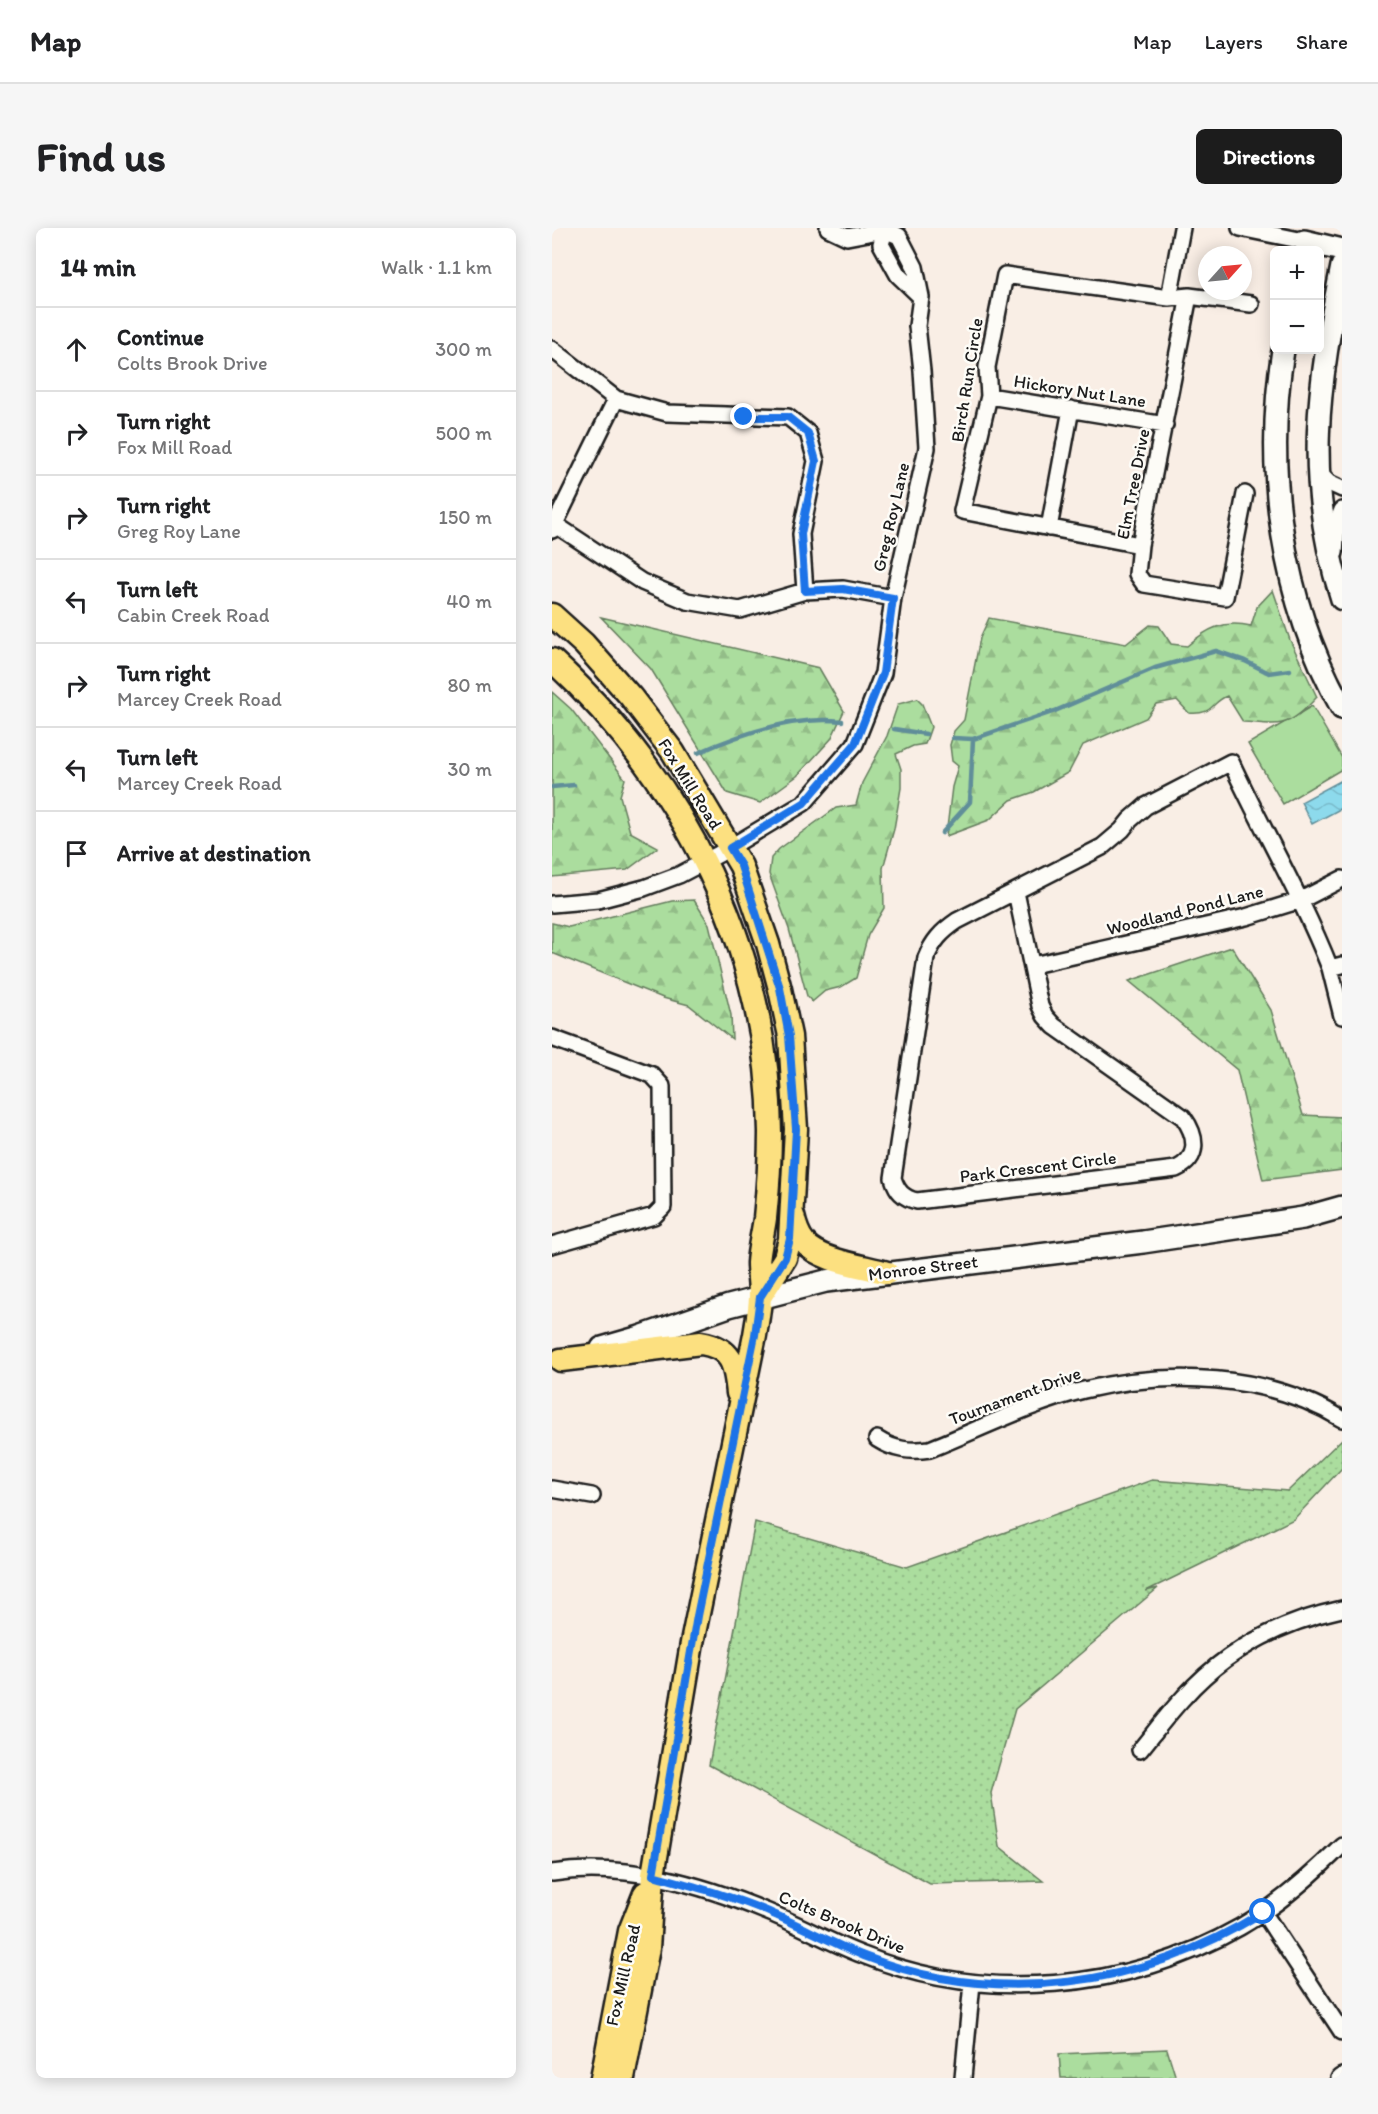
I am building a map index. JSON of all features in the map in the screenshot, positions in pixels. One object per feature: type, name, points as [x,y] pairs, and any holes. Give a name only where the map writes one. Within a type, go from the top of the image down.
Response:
[{"type":"main road","points":[[1304,240],[1342,250]]},
{"type":"main road","points":[[1342,266],[1326,350],[1317,437],[1324,529],[1342,599]]},
{"type":"main road","points":[[1282,354],[1277,397],[1275,449],[1281,527],[1290,572],[1306,627],[1318,659],[1342,708]]},
{"type":"main road","name":"Fox Mill Road","points":[[552,615],[584,644],[631,697],[700,795],[718,854],[726,906],[757,1010],[768,1088],[770,1165],[758,1263],[760,1297],[755,1335],[697,1616],[653,1875],[648,1948],[623,2078]]},
{"type":"main road","name":"Fox Mill Road","points":[[552,660],[582,688],[634,749],[667,797],[718,854],[741,866],[768,944],[780,988],[789,1036],[796,1129],[790,1239],[785,1258],[760,1297]]},
{"type":"main road","name":"Monroe Street","points":[[556,1360],[640,1337],[760,1297],[826,1281],[1115,1245],[1303,1218],[1342,1207]]},
{"type":"main road","points":[[792,1212],[802,1241],[814,1251],[827,1257],[887,1273]]},
{"type":"main road","name":"Monroe Street","points":[[1303,1218],[1342,1220]]},
{"type":"main road","points":[[556,1360],[701,1343],[715,1345],[730,1357],[740,1407]]},
{"type":"main road","name":"Fox Mill Road","points":[[602,2078],[630,1932],[653,1875]]},
{"type":"street","points":[[828,228],[847,237],[885,229]]},
{"type":"street","points":[[1182,228],[1169,298],[1189,296],[1251,304]]},
{"type":"street","points":[[1240,228],[1304,240]]},
{"type":"street","name":"Greg Roy Lane","points":[[552,903],[598,900],[644,888],[680,875],[804,803],[855,744],[883,673],[893,598],[927,448],[917,326],[921,297],[915,267],[899,236],[885,229]]},
{"type":"street","name":"Birch Run Circle","points":[[1140,545],[962,511],[989,396],[987,366],[1005,275],[1169,298]]},
{"type":"street","name":"Elm Tree Drive","points":[[1189,296],[1140,545],[1137,574],[1144,584],[1225,597],[1245,494]]},
{"type":"street","points":[[552,349],[616,399],[667,413],[788,417],[808,433],[816,461],[801,534],[805,591]]},
{"type":"street","name":"Hickory Nut Lane","points":[[989,396],[1165,425]]},
{"type":"street","points":[[616,399],[554,527],[642,582],[687,602],[740,610],[805,591],[843,589],[893,598]]},
{"type":"street","points":[[1049,528],[1071,409]]},
{"type":"street","points":[[1318,472],[1329,483],[1342,489]]},
{"type":"street","points":[[1334,571],[1337,523],[1342,510]]},
{"type":"street","name":"Park Crescent Circle","points":[[1016,892],[1040,1006],[1045,1016],[1054,1026],[1183,1117],[1190,1126],[1195,1143],[1191,1155],[1185,1165],[1176,1169],[917,1201],[908,1199],[896,1188],[893,1178],[926,958],[937,937],[946,928],[1102,847],[1146,806],[1231,762],[1300,900]]},
{"type":"street","name":"Woodland Pond Lane","points":[[1033,965],[1246,917],[1300,900],[1342,879]]},
{"type":"street","points":[[1300,900],[1336,966],[1342,1016]]},
{"type":"street","points":[[552,1038],[652,1075],[662,1086],[663,1207],[654,1216],[552,1245]]},
{"type":"street","name":"Tournament Drive","points":[[877,1439],[898,1449],[914,1451],[930,1449],[1051,1400],[1084,1390],[1161,1379],[1222,1381],[1264,1388],[1300,1398],[1342,1419]]},
{"type":"street","points":[[552,1489],[592,1496]]},
{"type":"street","points":[[1140,1750],[1184,1697],[1231,1655],[1257,1638],[1286,1625],[1342,1609]]},
{"type":"street","name":"Colts Brook Drive","points":[[552,1873],[598,1870],[653,1875],[737,1900],[769,1912],[865,1956],[909,1971],[972,1983],[1048,1984],[1126,1972],[1168,1960],[1201,1947],[1263,1912],[1319,1869],[1342,1845]]},
{"type":"street","points":[[1263,1912],[1342,2032]]},
{"type":"street","points":[[963,2078],[972,1983]]},
{"type":"green space","points":[[1273,590],[1290,640],[1317,697],[1297,716],[1278,724],[1243,722],[1227,696],[1208,710],[1197,713],[1189,713],[1177,700],[1156,704],[1146,718],[1083,745],[1069,772],[1034,792],[1011,800],[989,820],[946,836],[952,787],[958,766],[952,761],[950,745],[954,731],[964,720],[980,638],[989,618],[1126,644],[1150,625],[1159,626],[1171,644],[1187,646],[1202,634],[1216,627],[1232,624],[1251,626],[1257,607]]},
{"type":"green space","points":[[601,617],[819,668],[844,711],[831,739],[797,776],[760,803],[727,793],[651,669]]},
{"type":"green space","points":[[552,692],[571,709],[625,779],[620,796],[630,832],[658,847],[627,870],[552,877]]},
{"type":"green space","points":[[917,699],[922,704],[931,727],[925,744],[913,746],[896,754],[901,769],[901,788],[894,829],[883,868],[884,908],[868,935],[856,978],[841,987],[825,991],[812,1002],[807,996],[789,929],[769,874],[771,858],[779,849],[836,808],[856,805],[862,783],[887,736],[898,704]]},
{"type":"green space","points":[[1312,706],[1342,758],[1342,769],[1283,804],[1248,744]]},
{"type":"green space","points":[[694,900],[709,924],[731,1015],[732,1039],[689,1005],[663,998],[552,953],[552,923],[569,927],[672,901]]},
{"type":"green space","points":[[1232,947],[1271,1010],[1303,1115],[1342,1117],[1342,1170],[1263,1180],[1237,1070],[1129,981]]},
{"type":"green space","points":[[1342,1439],[1342,1468],[1294,1519],[1146,1591],[1158,1588],[1015,1709],[991,1793],[999,1846],[1043,1881],[930,1884],[709,1765],[755,1522],[907,1567],[1152,1480],[1288,1491]]},
{"type":"green space","points":[[1167,2049],[1175,2075],[1173,2078],[1061,2078],[1059,2054]]},
{"type":"water","points":[[1342,780],[1342,812],[1340,809],[1312,824],[1301,802]]},
{"type":"waterway","points":[[942,833],[970,802],[973,739],[1055,711],[1155,668],[1216,651],[1245,661],[1269,673],[1290,670]]},
{"type":"waterway","points":[[698,753],[732,739],[769,728],[806,721],[842,721]]},
{"type":"waterway","points":[[894,729],[926,734]]},
{"type":"waterway","points":[[953,738],[973,739]]},
{"type":"waterway","points":[[552,787],[574,785]]},
{"type":"route","points":[[744,417],[788,417],[808,433],[816,461],[801,534],[805,591],[843,589],[893,598],[883,673],[855,744],[804,803],[730,848],[741,866],[768,944],[780,988],[789,1036],[794,1083],[795,1179],[790,1239],[785,1258],[760,1297],[755,1335],[697,1616],[653,1875],[769,1912],[838,1945],[909,1971],[972,1983],[1048,1984],[1126,1972],[1168,1960],[1201,1947],[1263,1912]]}]
